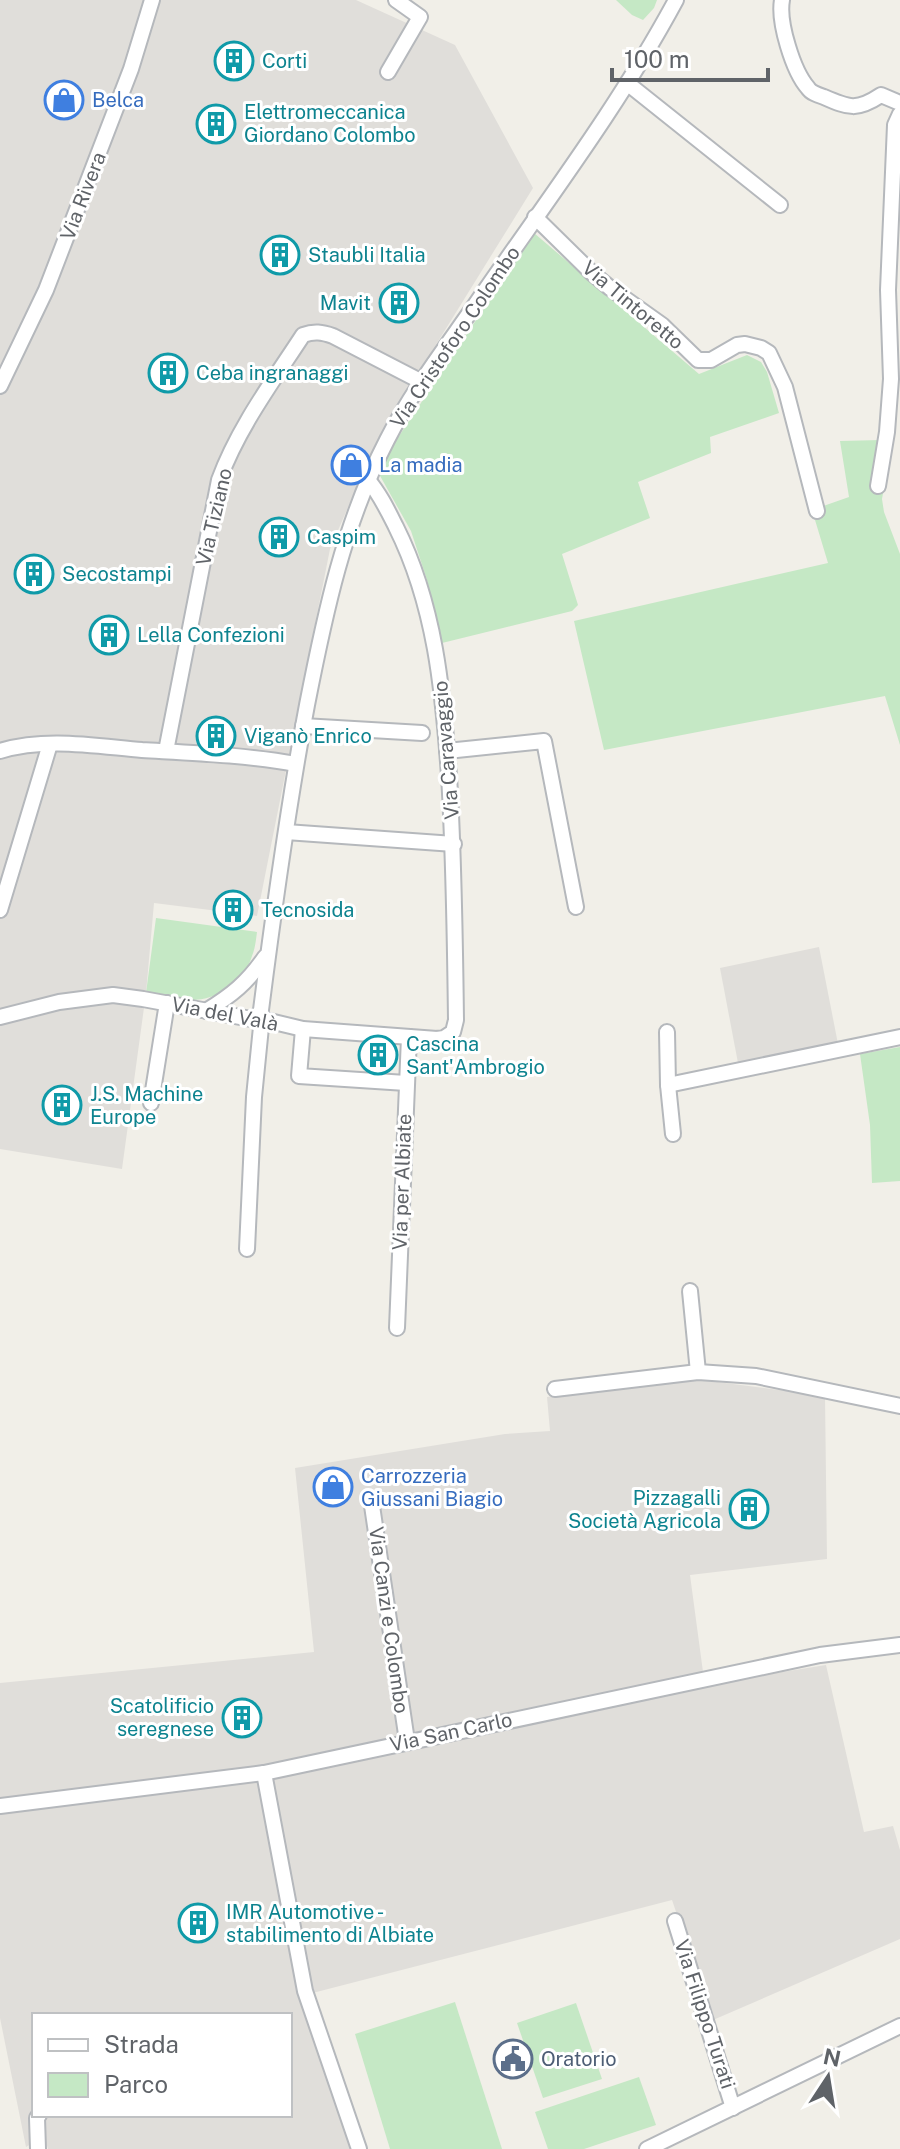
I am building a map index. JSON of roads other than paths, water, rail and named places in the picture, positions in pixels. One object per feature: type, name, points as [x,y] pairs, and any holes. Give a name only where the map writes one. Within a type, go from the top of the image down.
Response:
[{"type":"street","name":"Via Rivera","points":[[0,386],[46,290],[126,83],[152,0]]},
{"type":"street","points":[[388,72],[420,17],[396,0]]},
{"type":"street","name":"Via Cristoforo Colombo","points":[[206,1011],[244,984],[267,954],[296,764],[332,585],[368,480],[386,442],[422,382],[627,83],[676,0]]},
{"type":"street","points":[[782,0],[784,35],[809,90],[847,107],[867,104],[881,95],[900,103]]},
{"type":"street","points":[[627,83],[780,205]]},
{"type":"street","points":[[878,486],[887,432],[891,379],[888,290],[895,125],[900,114]]},
{"type":"street","name":"Via Tintoretto","points":[[535,217],[591,272],[662,325],[698,360],[711,360],[737,345],[745,344],[769,353],[785,387],[817,511]]},
{"type":"street","name":"Via Tiziano","points":[[166,751],[219,480],[258,405],[303,335],[322,332],[333,336],[422,382]]},
{"type":"street","name":"Via Caravaggio","points":[[368,480],[401,538],[424,597],[438,660],[454,844],[456,1020],[451,1034]]},
{"type":"street","points":[[303,726],[422,733]]},
{"type":"street","points":[[447,751],[544,741],[576,907]]},
{"type":"street","points":[[0,910],[50,744]]},
{"type":"street","points":[[0,751],[23,745],[50,744],[166,751],[296,764]]},
{"type":"street","points":[[286,832],[454,844]]},
{"type":"street","points":[[247,1249],[254,1097],[261,1027],[257,1018],[267,954]]},
{"type":"street","name":"Via del Valà","points":[[0,1017],[59,1002],[99,996],[128,996],[303,1029],[409,1037],[444,1038],[451,1034]]},
{"type":"street","points":[[151,1103],[167,1003]]},
{"type":"street","points":[[303,1029],[299,1076],[406,1083]]},
{"type":"street","points":[[667,1032],[673,1134]]},
{"type":"street","name":"Via per Albiate","points":[[397,1328],[409,1037]]},
{"type":"street","points":[[668,1085],[900,1037]]},
{"type":"street","points":[[690,1291],[698,1372]]},
{"type":"street","points":[[555,1389],[698,1372],[756,1376],[900,1406]]},
{"type":"street","name":"Via Canzi e Colombo","points":[[371,1499],[407,1741]]},
{"type":"street","name":"Via San Carlo","points":[[0,1806],[264,1773],[820,1655],[899,1649]]},
{"type":"street","points":[[264,1773],[305,1991],[359,2149]]},
{"type":"street","name":"Via Filippo Turati","points":[[675,1921],[733,2108]]},
{"type":"street","points":[[647,2149],[900,2026]]},
{"type":"street","points":[[38,2117],[38,2149]]},
{"type":"place","name":"Corti","points":[[234,61]]},
{"type":"place","name":"Belca","points":[[64,100]]},
{"type":"place","name":"Elettromeccanica Giordano Colombo","points":[[216,124]]},
{"type":"place","name":"Staubli Italia","points":[[280,255]]},
{"type":"place","name":"Mavit","points":[[399,303]]},
{"type":"place","name":"Ceba ingranaggi","points":[[168,373]]},
{"type":"place","name":"La madia","points":[[351,465]]},
{"type":"place","name":"Caspim","points":[[279,537]]},
{"type":"place","name":"Secostampi","points":[[34,574]]},
{"type":"place","name":"Lella Confezioni","points":[[109,635]]},
{"type":"place","name":"Viganò Enrico","points":[[216,736]]},
{"type":"place","name":"Tecnosida","points":[[233,910]]},
{"type":"place","name":"Cascina Sant'Ambrogio","points":[[378,1055]]},
{"type":"place","name":"J.S. Machine Europe","points":[[62,1105]]},
{"type":"place","name":"Carrozzeria Giussani Biagio","points":[[333,1487]]},
{"type":"place","name":"Pizzagalli Società Agricola","points":[[749,1509]]},
{"type":"place","name":"Scatolificio seregnese","points":[[242,1718]]},
{"type":"place","name":"IMR Automotive - stabilimento di Albiate","points":[[198,1923]]},
{"type":"place","name":"Oratorio","points":[[513,2059]]}]
